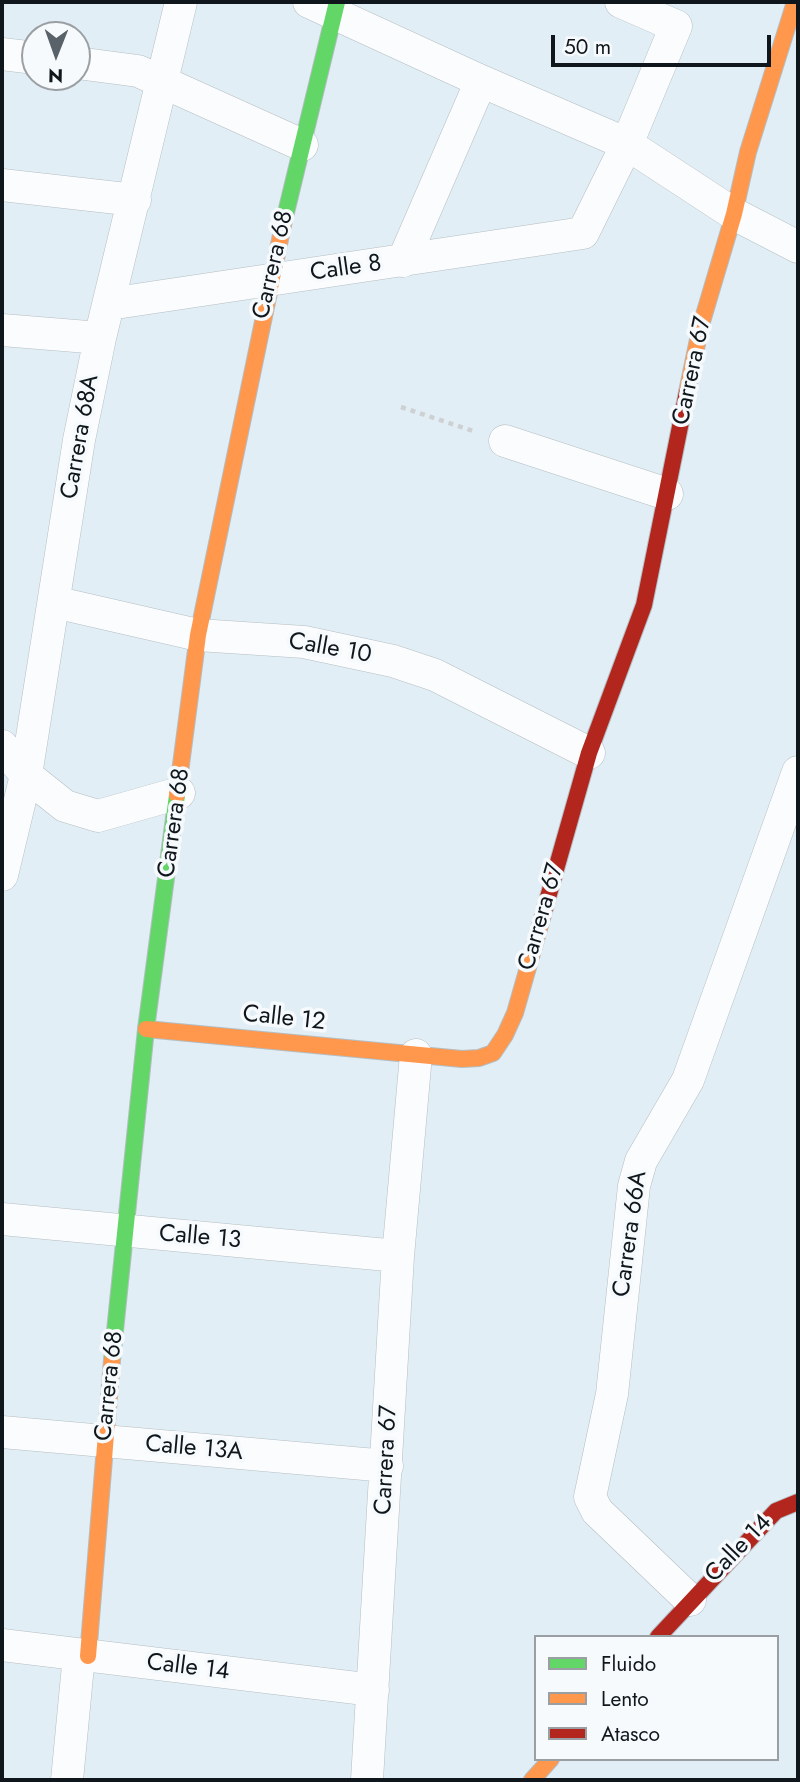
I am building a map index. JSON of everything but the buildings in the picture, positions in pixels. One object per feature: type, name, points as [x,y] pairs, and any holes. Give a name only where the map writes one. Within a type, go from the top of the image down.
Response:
[{"type":"street","name":"Carrera 68A","points":[[3,865],[26,775],[79,440],[100,338],[135,200],[160,79],[181,2]]},
{"type":"street","points":[[621,2],[676,26],[627,144]]},
{"type":"street","name":"Carrera 67","points":[[367,1780],[398,1256],[416,1055],[479,1058],[493,1053],[505,1035],[514,1013],[589,753],[644,605],[701,325],[734,214],[748,152],[795,2]]},
{"type":"street","points":[[327,5],[481,82],[627,144],[734,214],[798,247]]},
{"type":"street","name":"Carrera 68","points":[[67,1780],[84,1655],[146,1028],[198,635],[270,279],[302,145],[327,5]]},
{"type":"street","points":[[2,54],[21,56]]},
{"type":"street","points":[[91,65],[138,71],[160,79],[302,145]]},
{"type":"street","points":[[403,261],[481,82]]},
{"type":"street","name":"Calle 8","points":[[109,304],[583,233],[627,144]]},
{"type":"street","points":[[2,185],[135,200]]},
{"type":"street","points":[[2,330],[100,338]]},
{"type":"street","points":[[505,441],[667,494]]},
{"type":"street","name":"Calle 10","points":[[54,602],[198,635],[304,642],[393,661],[435,675],[589,753]]},
{"type":"street","points":[[2,746],[26,775],[65,806],[99,816],[179,793]]},
{"type":"street","name":"Carrera 66A","points":[[690,1600],[597,1511],[590,1497],[612,1394],[634,1186],[641,1161],[688,1080],[798,772]]},
{"type":"street","name":"Calle 12","points":[[146,1028],[416,1055]]},
{"type":"street","name":"Calle 13","points":[[2,1219],[398,1256]]},
{"type":"street","name":"Calle 13A","points":[[2,1432],[387,1466]]},
{"type":"street","name":"Calle 14","points":[[660,1635],[776,1511],[798,1502]]},
{"type":"street","name":"Calle 14","points":[[2,1645],[373,1690]]},
{"type":"street","points":[[532,1780],[549,1761]]},
{"type":"path","points":[[401,407],[505,441]]},
{"type":"traffic: fast","points":[[283,225],[337,2]]},
{"type":"traffic: fast","points":[[112,1360],[146,1029],[177,795]]},
{"type":"traffic: slow","points":[[687,392],[701,325],[734,214],[748,152],[795,2]]},
{"type":"traffic: slow","points":[[177,795],[198,635],[283,225]]},
{"type":"traffic: slow","points":[[146,1029],[462,1059],[479,1058],[493,1053],[505,1035],[515,1013],[541,922]]},
{"type":"traffic: slow","points":[[88,1656],[112,1360]]},
{"type":"traffic: slow","points":[[532,1780],[549,1761]]},
{"type":"traffic: jam","points":[[541,922],[589,753],[644,605],[687,392]]},
{"type":"traffic: jam","points":[[660,1635],[776,1511],[798,1502]]}]
